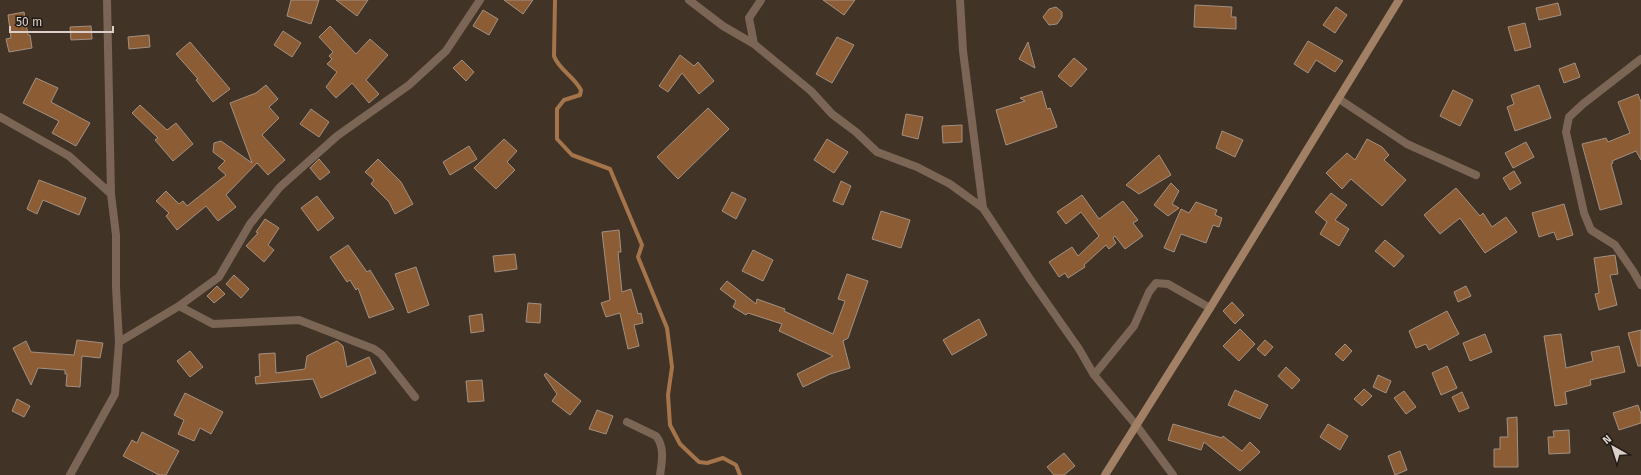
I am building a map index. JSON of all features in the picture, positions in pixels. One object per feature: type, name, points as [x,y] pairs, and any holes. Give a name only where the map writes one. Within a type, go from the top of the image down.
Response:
[{"type":"street","points":[[70,475],[115,394],[119,342],[116,287],[116,235],[111,194],[107,0]]},
{"type":"street","points":[[119,342],[179,306],[219,277],[250,224],[280,187],[338,136],[409,85],[446,51],[480,0]]},
{"type":"street","points":[[689,0],[723,26],[754,44],[811,91],[832,114],[856,132],[877,152],[918,167],[950,184],[983,208],[1079,349],[1094,375],[1136,425],[1173,475]]},
{"type":"street","points":[[754,44],[749,18],[761,0]]},
{"type":"street","points":[[960,0],[963,51],[983,208]]},
{"type":"street","points":[[1105,475],[1400,0]]},
{"type":"street","points":[[1641,59],[1583,104],[1569,117],[1566,132],[1584,213],[1591,230],[1615,245],[1633,270],[1641,285]]},
{"type":"street","points":[[1339,99],[1407,144],[1476,175]]},
{"type":"street","points":[[0,117],[69,156],[111,194]]},
{"type":"street","points":[[1094,375],[1134,326],[1149,292],[1156,283],[1168,284],[1210,308]]},
{"type":"street","points":[[179,306],[213,324],[299,320],[317,326],[374,349],[381,354],[415,397]]},
{"type":"street","points":[[627,422],[656,436],[659,440],[662,453],[660,475]]},
{"type":"building","points":[[291,0],[319,0],[311,24],[287,16]]},
{"type":"building","points":[[336,0],[368,0],[357,16]]},
{"type":"building","points":[[504,0],[533,0],[523,14]]},
{"type":"building","points":[[823,0],[855,0],[844,15]]},
{"type":"building","points":[[1558,3],[1561,15],[1539,20],[1536,8]]},
{"type":"building","points":[[1195,5],[1232,7],[1231,17],[1236,17],[1236,29],[1194,27]]},
{"type":"building","points":[[1056,7],[1062,12],[1062,17],[1057,24],[1049,25],[1043,17],[1049,9]]},
{"type":"building","points":[[1336,7],[1347,15],[1335,33],[1323,25]]},
{"type":"building","points":[[483,10],[498,19],[489,35],[473,26]]},
{"type":"building","points":[[24,12],[32,48],[9,52],[6,39],[11,38],[8,15]]},
{"type":"building","points":[[1525,23],[1531,47],[1515,51],[1508,27]]},
{"type":"building","points":[[91,26],[92,39],[71,40],[70,27]]},
{"type":"building","points":[[330,26],[356,54],[370,39],[388,55],[366,80],[379,94],[369,103],[352,83],[336,98],[326,87],[337,72],[327,64],[332,59],[329,56],[333,52],[319,37]]},
{"type":"building","points":[[283,31],[301,43],[292,57],[274,45]]},
{"type":"building","points":[[149,35],[150,47],[129,49],[128,37]]},
{"type":"building","points":[[837,37],[854,45],[832,83],[816,74]]},
{"type":"building","points":[[1308,41],[1343,61],[1335,72],[1316,60],[1308,73],[1294,64]]},
{"type":"building","points":[[190,42],[230,89],[213,102],[196,80],[198,79],[176,54]]},
{"type":"building","points":[[1028,42],[1035,68],[1019,59]]},
{"type":"building","points":[[680,55],[694,66],[698,62],[714,81],[699,94],[682,73],[668,92],[659,86]]},
{"type":"building","points":[[1074,58],[1087,69],[1071,87],[1058,76]]},
{"type":"building","points":[[462,60],[474,72],[466,81],[453,68]]},
{"type":"building","points":[[1575,63],[1580,77],[1564,83],[1559,69]]},
{"type":"building","points":[[36,78],[58,88],[51,102],[90,123],[76,146],[52,133],[59,121],[23,103]]},
{"type":"building","points":[[266,85],[278,99],[269,107],[279,118],[262,135],[285,160],[268,175],[257,163],[226,195],[236,207],[218,221],[206,206],[177,230],[166,216],[169,213],[156,201],[166,191],[179,204],[183,201],[187,206],[226,175],[218,168],[225,161],[213,152],[214,143],[221,141],[252,163],[230,103],[256,93]]},
{"type":"building","points":[[1539,85],[1551,118],[1515,131],[1507,107],[1514,104],[1511,95]]},
{"type":"building","points":[[1453,90],[1473,100],[1460,126],[1440,116]]},
{"type":"building","points":[[1042,91],[1047,109],[1050,108],[1057,127],[1006,145],[996,110],[1025,101],[1020,98]]},
{"type":"building","points":[[1638,94],[1641,102],[1641,160],[1636,151],[1612,161],[1613,163],[1611,164],[1622,204],[1600,210],[1582,144],[1606,138],[1608,142],[1630,133],[1618,102]]},
{"type":"building","points":[[140,105],[167,130],[176,123],[193,144],[173,161],[155,140],[158,138],[132,113]]},
{"type":"building","points":[[708,108],[729,129],[678,179],[657,157]]},
{"type":"building","points":[[311,109],[329,122],[319,137],[300,124]]},
{"type":"building","points":[[906,114],[923,117],[918,139],[902,135]]},
{"type":"building","points":[[962,125],[962,142],[943,143],[942,126]]},
{"type":"building","points":[[1222,131],[1243,140],[1235,157],[1216,148]]},
{"type":"building","points":[[504,139],[517,151],[507,162],[515,170],[496,189],[474,168]]},
{"type":"building","points":[[827,139],[848,152],[834,173],[814,160]]},
{"type":"building","points":[[1367,139],[1382,147],[1389,155],[1384,160],[1406,180],[1382,206],[1351,179],[1342,189],[1326,173],[1347,153],[1355,160]]},
{"type":"building","points":[[1526,142],[1534,157],[1513,168],[1505,153]]},
{"type":"building","points":[[469,146],[477,159],[450,175],[443,162]]},
{"type":"building","points":[[1159,155],[1171,175],[1139,194],[1126,185]]},
{"type":"building","points":[[319,159],[330,172],[320,180],[310,168]]},
{"type":"building","points":[[378,159],[401,182],[413,204],[395,214],[389,202],[371,184],[374,180],[365,172]]},
{"type":"building","points":[[1514,171],[1521,183],[1510,190],[1503,178]]},
{"type":"building","points":[[39,180],[86,198],[79,215],[43,200],[37,214],[27,209]]},
{"type":"building","points":[[841,181],[851,186],[843,205],[833,201]]},
{"type":"building","points":[[1171,183],[1179,191],[1172,204],[1179,208],[1168,216],[1154,205]]},
{"type":"building","points":[[1456,188],[1480,216],[1483,213],[1492,227],[1506,217],[1517,232],[1485,253],[1460,218],[1440,234],[1424,215]]},
{"type":"building","points":[[732,192],[746,199],[736,219],[722,211]]},
{"type":"building","points":[[1331,193],[1347,205],[1335,220],[1349,229],[1339,246],[1320,234],[1327,222],[1315,212]]},
{"type":"building","points":[[1082,195],[1099,219],[1123,201],[1138,220],[1133,223],[1143,236],[1125,249],[1115,236],[1113,238],[1116,243],[1109,249],[1106,245],[1084,265],[1085,267],[1068,278],[1065,273],[1059,277],[1049,262],[1072,247],[1078,256],[1099,236],[1081,212],[1066,224],[1057,212]]},
{"type":"building","points":[[317,196],[334,218],[318,231],[301,208]]},
{"type":"building","points":[[1196,202],[1217,210],[1215,215],[1222,218],[1219,227],[1213,225],[1206,243],[1181,234],[1174,252],[1164,248],[1181,209],[1189,213]]},
{"type":"building","points":[[1564,204],[1573,235],[1557,240],[1554,232],[1539,237],[1532,213]]},
{"type":"building","points":[[881,211],[910,220],[901,248],[872,239]]},
{"type":"building","points":[[265,219],[279,228],[268,245],[274,250],[264,262],[246,246],[258,233],[256,232]]},
{"type":"building","points":[[619,230],[621,252],[618,252],[622,292],[631,289],[638,314],[641,313],[643,323],[634,325],[639,346],[628,349],[620,313],[606,317],[601,303],[610,300],[602,232]]},
{"type":"building","points":[[1385,240],[1404,256],[1394,267],[1375,251]]},
{"type":"building","points":[[348,245],[367,272],[370,270],[394,309],[369,318],[358,288],[356,290],[350,280],[347,282],[330,257]]},
{"type":"building","points":[[753,250],[773,260],[763,281],[742,271]]},
{"type":"building","points":[[515,254],[517,269],[495,272],[493,256]]},
{"type":"building","points":[[1615,255],[1618,274],[1610,275],[1617,305],[1599,310],[1595,294],[1599,293],[1594,258]]},
{"type":"building","points":[[416,267],[429,305],[408,313],[395,274]]},
{"type":"building","points":[[847,274],[868,281],[848,338],[843,341],[850,368],[830,374],[803,387],[797,374],[833,356],[779,331],[782,324],[748,313],[746,315],[733,307],[736,301],[720,289],[727,281],[756,304],[757,299],[785,309],[784,311],[833,334],[845,301],[838,299]]},
{"type":"building","points":[[234,275],[249,289],[241,298],[226,284]]},
{"type":"building","points":[[217,286],[225,294],[214,303],[207,296]]},
{"type":"building","points":[[1466,286],[1471,296],[1458,302],[1454,292]]},
{"type":"building","points":[[1232,302],[1244,315],[1235,324],[1223,311]]},
{"type":"building","points":[[528,303],[541,304],[540,323],[526,322]]},
{"type":"building","points":[[1447,311],[1459,334],[1429,350],[1426,344],[1416,348],[1409,331]]},
{"type":"building","points":[[482,314],[484,331],[471,333],[469,316]]},
{"type":"building","points":[[979,319],[987,335],[952,355],[943,340]]},
{"type":"building","points":[[1240,329],[1255,344],[1239,361],[1223,346]]},
{"type":"building","points":[[1641,330],[1641,366],[1638,366],[1628,333]]},
{"type":"building","points":[[1485,334],[1492,352],[1470,361],[1463,343]]},
{"type":"building","points":[[1561,334],[1566,368],[1593,361],[1591,352],[1619,346],[1625,372],[1590,380],[1591,385],[1565,392],[1567,404],[1555,406],[1544,336]]},
{"type":"building","points":[[77,340],[103,343],[100,358],[82,356],[80,387],[66,386],[67,374],[65,374],[65,370],[38,368],[31,385],[13,348],[26,341],[31,352],[74,355]]},
{"type":"building","points":[[1265,340],[1273,347],[1265,356],[1257,349]]},
{"type":"building","points":[[337,341],[343,346],[347,367],[369,357],[376,373],[321,398],[313,379],[256,384],[255,377],[260,376],[259,354],[275,353],[276,373],[305,369],[307,356]]},
{"type":"building","points":[[1345,344],[1352,351],[1343,361],[1335,354]]},
{"type":"building","points":[[190,351],[203,367],[190,377],[177,361]]},
{"type":"building","points":[[1447,366],[1457,388],[1441,395],[1432,373]]},
{"type":"building","points":[[1286,367],[1300,380],[1292,389],[1278,376]]},
{"type":"building","points":[[546,373],[581,401],[570,415],[552,401],[557,394],[544,375]]},
{"type":"building","points":[[1378,375],[1391,381],[1386,393],[1373,387]]},
{"type":"building","points":[[482,380],[484,401],[468,402],[466,381]]},
{"type":"building","points":[[1364,389],[1372,396],[1362,406],[1354,399]]},
{"type":"building","points":[[1235,390],[1268,405],[1260,419],[1228,405]]},
{"type":"building","points":[[1404,391],[1416,407],[1406,414],[1394,398]]},
{"type":"building","points":[[1462,392],[1469,408],[1459,412],[1452,397]]},
{"type":"building","points":[[185,393],[223,412],[211,434],[200,428],[194,441],[178,434],[184,420],[174,415]]},
{"type":"building","points":[[17,399],[30,406],[24,417],[12,411]]},
{"type":"building","points":[[1638,405],[1641,414],[1641,423],[1619,430],[1613,413]]},
{"type":"building","points":[[597,410],[613,416],[606,434],[589,429]]},
{"type":"building","points":[[1517,417],[1518,467],[1494,467],[1494,449],[1500,449],[1500,437],[1508,437],[1507,418]]},
{"type":"building","points":[[1173,424],[1222,438],[1223,436],[1242,451],[1250,442],[1260,452],[1240,471],[1204,442],[1201,450],[1168,440]]},
{"type":"building","points":[[1328,424],[1348,436],[1340,450],[1320,437]]},
{"type":"building","points":[[1569,430],[1570,453],[1549,454],[1548,437],[1554,437],[1553,431]]},
{"type":"building","points":[[142,432],[179,451],[166,475],[159,475],[123,456],[132,440],[137,443]]},
{"type":"building","points":[[1400,451],[1407,470],[1395,475],[1388,456]]},
{"type":"building","points":[[1064,453],[1075,466],[1064,475],[1054,475],[1047,467]]},
{"type":"waterway","points":[[555,0],[554,56],[559,65],[574,80],[581,90],[580,95],[564,100],[557,109],[557,139],[572,155],[610,169],[642,245],[638,257],[667,328],[672,367],[668,395],[670,425],[680,444],[699,462],[707,463],[723,458],[736,465],[740,475]]}]
